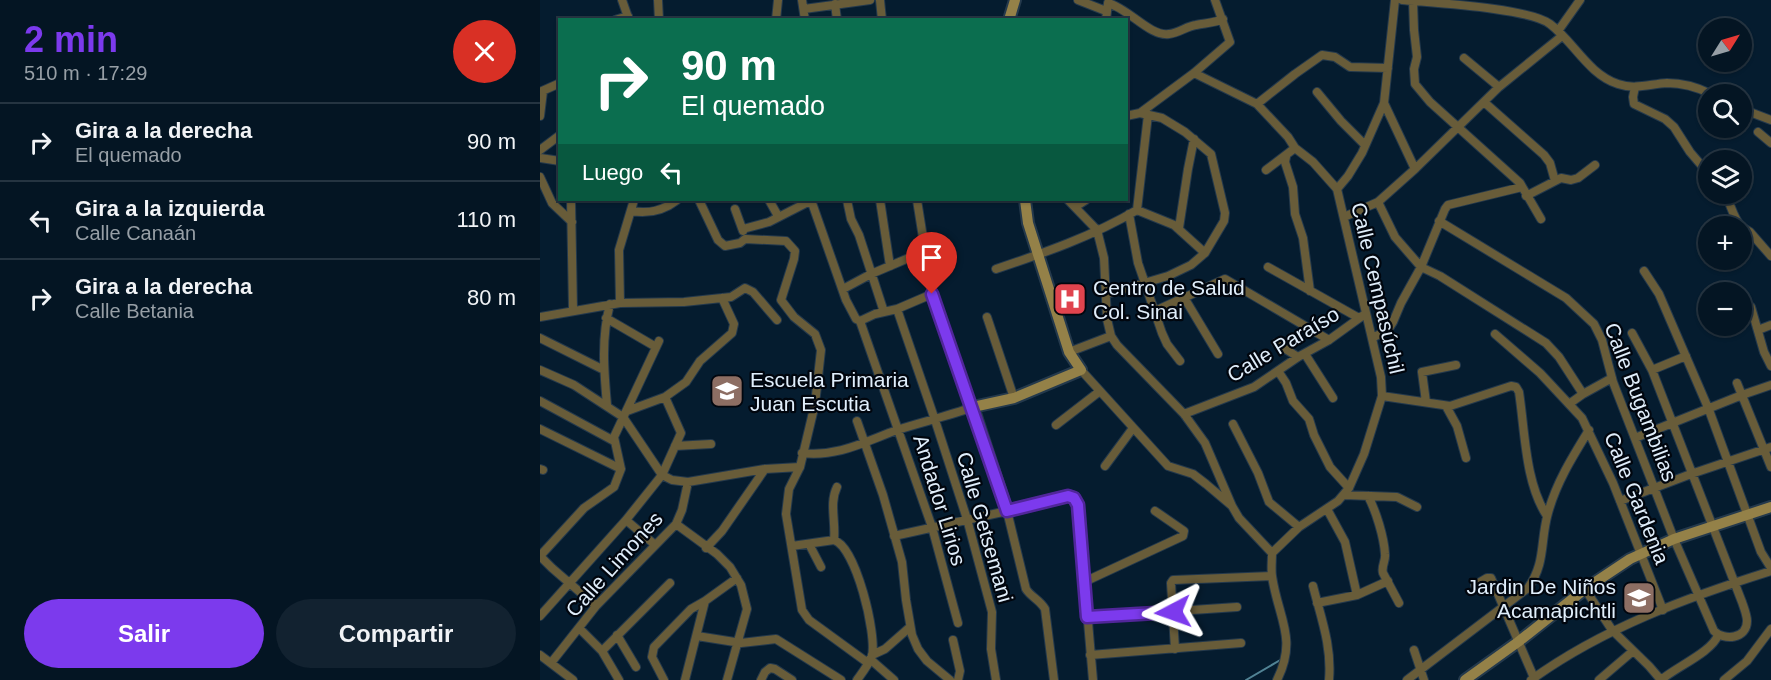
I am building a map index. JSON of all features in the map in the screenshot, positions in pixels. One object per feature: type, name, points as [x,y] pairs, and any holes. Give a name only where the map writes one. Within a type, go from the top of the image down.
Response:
[{"type":"street","points":[[622,0],[629,18]]},
{"type":"street","points":[[658,0],[659,18]]},
{"type":"street","points":[[776,18],[778,0]]},
{"type":"street","points":[[802,0],[805,18]]},
{"type":"street","points":[[804,9],[870,0]]},
{"type":"street","points":[[880,0],[882,18]]},
{"type":"street","points":[[1010,18],[1015,0]]},
{"type":"street","points":[[1078,0],[1106,15],[1108,3],[1118,5],[1141,23],[1161,34],[1170,34],[1194,25],[1223,19]]},
{"type":"street","points":[[1137,210],[1144,114],[1230,42],[1215,0]]},
{"type":"street","points":[[1337,189],[1354,166],[1384,103],[1395,0]]},
{"type":"street","points":[[1402,0],[1478,4],[1528,14],[1542,19],[1560,33],[1606,79],[1620,85],[1635,87],[1668,83],[1698,89]]},
{"type":"street","points":[[1344,217],[1378,202],[1415,169],[1499,87],[1560,33],[1580,0]]},
{"type":"street","points":[[1413,1],[1417,57],[1414,69],[1415,84],[1430,102],[1520,183],[1541,219]]},
{"type":"street","points":[[835,4],[837,18]]},
{"type":"street","points":[[1257,104],[1322,55],[1335,57],[1350,67],[1388,68]]},
{"type":"street","points":[[1464,58],[1499,87]]},
{"type":"street","name":"Calle Cempasúchil","points":[[1194,73],[1257,104],[1337,189],[1362,316],[1372,338],[1381,376],[1383,396],[1364,454],[1346,492],[1327,509],[1299,527],[1272,553]]},
{"type":"street","points":[[540,116],[542,92],[558,84]]},
{"type":"street","points":[[1635,87],[1634,104],[1665,119],[1698,161]]},
{"type":"street","points":[[1317,92],[1365,145]]},
{"type":"street","points":[[1484,102],[1544,155],[1550,163],[1555,181]]},
{"type":"street","points":[[1384,103],[1415,169]]},
{"type":"street","points":[[1752,113],[1771,120]]},
{"type":"street","points":[[1107,294],[1168,276],[1191,265],[1205,253],[1224,221],[1226,213],[1211,154],[1194,139],[1162,118],[1144,114],[1128,116]]},
{"type":"street","points":[[1758,132],[1771,143]]},
{"type":"street","points":[[540,150],[558,136]]},
{"type":"street","points":[[1179,228],[1194,139]]},
{"type":"street","points":[[1266,170],[1296,148]]},
{"type":"street","points":[[1286,157],[1285,162],[1293,188],[1295,214],[1302,238],[1310,291]]},
{"type":"street","points":[[540,158],[558,161]]},
{"type":"street","points":[[1526,196],[1561,178],[1571,180],[1578,178],[1595,165]]},
{"type":"street","points":[[540,177],[552,203],[572,222]]},
{"type":"street","points":[[1372,338],[1388,330],[1421,267],[1448,205],[1522,187]]},
{"type":"street","points":[[571,201],[573,310]]},
{"type":"street","points":[[620,303],[619,250],[634,201]]},
{"type":"street","points":[[631,211],[646,213],[668,207],[676,201]]},
{"type":"street","points":[[699,201],[718,240],[725,246],[740,243],[745,239],[786,241],[795,251],[781,300],[794,317],[815,334],[821,350],[815,404],[800,467],[786,500],[786,514],[804,615],[870,659],[894,680]]},
{"type":"street","points":[[770,201],[778,216]]},
{"type":"street","points":[[743,229],[769,222],[810,201]]},
{"type":"street","name":"Andador Lirios","points":[[812,201],[843,289],[858,320],[899,429],[932,527],[958,623]]},
{"type":"street","points":[[847,201],[851,219],[859,235],[884,312]]},
{"type":"street","points":[[880,201],[890,266]]},
{"type":"street","points":[[917,201],[932,294],[973,407],[1007,511],[1026,589],[1030,595],[1041,601],[1045,609],[1054,680]]},
{"type":"street","points":[[1025,201],[1028,223],[1069,352],[1081,370],[1168,466],[1193,474],[1232,506]]},
{"type":"street","points":[[1069,201],[1097,231],[1104,258],[1107,319],[1111,336],[1184,414],[1204,443],[1239,518],[1272,553],[1272,576],[1287,637],[1284,666],[1277,680]]},
{"type":"street","points":[[1075,207],[1084,201]]},
{"type":"street","points":[[1378,202],[1395,237],[1421,267],[1440,276],[1546,343],[1559,357],[1582,394]]},
{"type":"street","points":[[735,209],[745,239]]},
{"type":"street","points":[[996,269],[1039,255],[1097,231],[1137,210],[1179,228],[1205,253]]},
{"type":"street","points":[[1129,214],[1138,263],[1167,344],[1180,361]]},
{"type":"street","name":"Calle Bugambilias","points":[[1439,222],[1566,298],[1594,324],[1602,340],[1612,378],[1674,539],[1716,633]]},
{"type":"street","points":[[1752,234],[1771,256]]},
{"type":"street","points":[[843,289],[871,274],[944,243]]},
{"type":"street","points":[[1268,267],[1310,291],[1362,316]]},
{"type":"street","points":[[1476,585],[1486,578],[1491,578],[1533,679],[1612,630],[1771,570],[1761,552],[1686,356],[1659,294],[1644,271]]},
{"type":"street","points":[[1155,311],[1226,279],[1329,340]]},
{"type":"street","points":[[540,317],[610,304],[684,302],[731,297],[745,288],[750,290],[777,320]]},
{"type":"street","points":[[858,320],[897,309],[932,294]]},
{"type":"street","points":[[625,414],[665,397],[686,382],[700,361],[732,333],[734,324],[722,298]]},
{"type":"street","points":[[1185,298],[1218,354]]},
{"type":"street","points":[[607,405],[604,370],[606,318],[610,304]]},
{"type":"street","name":"Calle Getsemani","points":[[897,309],[967,519],[992,612],[991,649],[996,680]]},
{"type":"street","points":[[1752,310],[1764,352],[1771,366]]},
{"type":"street","name":"Calle Paraíso","points":[[1184,414],[1254,387],[1301,355],[1329,340],[1362,316]]},
{"type":"street","points":[[987,317],[1014,398]]},
{"type":"street","points":[[596,606],[540,556],[584,508],[614,487],[621,469],[614,441],[658,344],[606,318]]},
{"type":"street","points":[[1758,330],[1771,325]]},
{"type":"street","points":[[1585,589],[1612,630],[1661,680],[1675,668],[1707,650],[1715,642],[1716,633],[1726,638],[1734,637],[1744,630],[1747,621],[1735,582],[1711,526],[1652,370],[1632,333]]},
{"type":"street","name":"Calle Gardenia","points":[[1495,334],[1540,373],[1582,418],[1620,501],[1663,610]]},
{"type":"street","points":[[1069,352],[1111,336]]},
{"type":"street","points":[[540,338],[604,370]]},
{"type":"street","points":[[1276,343],[1301,355],[1333,398]]},
{"type":"street","points":[[1652,370],[1686,356]]},
{"type":"street","points":[[1426,402],[1422,372],[1456,365]]},
{"type":"street","points":[[540,370],[574,385],[625,414],[662,475],[672,480],[688,482],[765,469],[800,467]]},
{"type":"street","points":[[802,453],[832,453],[899,429],[973,407],[1014,398],[1081,370]]},
{"type":"street","points":[[1278,371],[1293,401],[1309,419],[1314,435],[1330,467],[1346,492],[1368,496],[1397,497],[1417,507]]},
{"type":"street","points":[[1569,404],[1582,394],[1612,378]]},
{"type":"street","points":[[1737,383],[1767,448],[1771,467]]},
{"type":"street","points":[[1635,438],[1771,385]]},
{"type":"street","points":[[1383,396],[1450,406],[1511,386],[1516,387],[1519,392],[1531,478],[1538,502],[1547,516]]},
{"type":"street","points":[[1056,425],[1100,391]]},
{"type":"street","points":[[540,616],[626,520],[662,475],[681,433],[665,397]]},
{"type":"street","points":[[540,401],[614,441]]},
{"type":"street","points":[[1446,405],[1456,426],[1466,458]]},
{"type":"street","points":[[857,421],[884,495],[902,562],[910,627],[918,649],[934,668],[950,680]]},
{"type":"street","points":[[1233,424],[1258,473],[1269,502],[1299,527]]},
{"type":"street","points":[[1105,466],[1133,428]]},
{"type":"street","points":[[1407,680],[1528,588],[1540,566],[1547,516],[1567,465],[1589,430]]},
{"type":"street","points":[[541,432],[621,469]]},
{"type":"street","points":[[675,446],[711,444]]},
{"type":"street","points":[[1620,501],[1767,448]]},
{"type":"street","points":[[706,548],[722,531],[765,469]]},
{"type":"street","name":"Calle Limones","points":[[551,663],[596,606],[676,524],[688,482]]},
{"type":"street","points":[[834,540],[836,524],[833,500],[837,487]]},
{"type":"street","points":[[894,536],[1068,496],[1074,498],[1078,505],[1093,680]]},
{"type":"street","points":[[1368,496],[1379,526],[1385,554],[1382,568],[1399,603]]},
{"type":"street","points":[[1465,680],[1585,589],[1641,553],[1674,539],[1771,507]]},
{"type":"street","points":[[1327,509],[1345,542],[1357,595]]},
{"type":"street","points":[[1084,582],[1183,536],[1184,531],[1155,511]]},
{"type":"street","points":[[626,520],[654,544]]},
{"type":"street","points":[[676,524],[717,554],[738,578],[747,609],[727,680]]},
{"type":"street","points":[[792,546],[834,540],[841,542],[850,555],[869,616],[870,659]]},
{"type":"street","points":[[808,544],[821,567]]},
{"type":"street","points":[[1175,648],[1171,583],[1176,579],[1272,576]]},
{"type":"street","points":[[664,680],[652,657],[654,647],[691,609],[738,578]]},
{"type":"street","points":[[1317,603],[1357,595],[1388,580]]},
{"type":"street","points":[[602,651],[670,583]]},
{"type":"street","points":[[1312,586],[1324,621],[1331,658],[1329,680]]},
{"type":"street","points":[[686,680],[705,601]]},
{"type":"street","points":[[1087,617],[1237,607]]},
{"type":"street","points":[[857,680],[870,659],[910,627]]},
{"type":"street","points":[[579,628],[602,651],[619,680]]},
{"type":"street","points":[[1724,680],[1747,661],[1771,629]]},
{"type":"street","points":[[617,635],[636,667]]},
{"type":"street","points":[[697,636],[738,642],[776,639],[840,680]]},
{"type":"street","points":[[953,640],[960,671],[958,680]]},
{"type":"street","points":[[1090,655],[1241,643]]},
{"type":"street","points":[[1414,650],[1424,680]]},
{"type":"street","points":[[1599,680],[1633,651]]},
{"type":"street","points":[[540,656],[568,678]]},
{"type":"street","points":[[761,680],[770,668],[792,680]]},
{"type":"waterway","points":[[1246,680],[1282,659]]},
{"type":"place","name":"Centro de Salud Col. Sinai","points":[[1070,299]]},
{"type":"place","name":"Escuela Primaria Juan Escutia","points":[[727,391]]},
{"type":"place","name":"Jardin De Niños Acamapichtli","points":[[1639,598]]},
{"type":"route","points":[[932,294],[973,407],[1007,511],[1068,496],[1074,498],[1078,505],[1087,617],[1173,612]]}]
